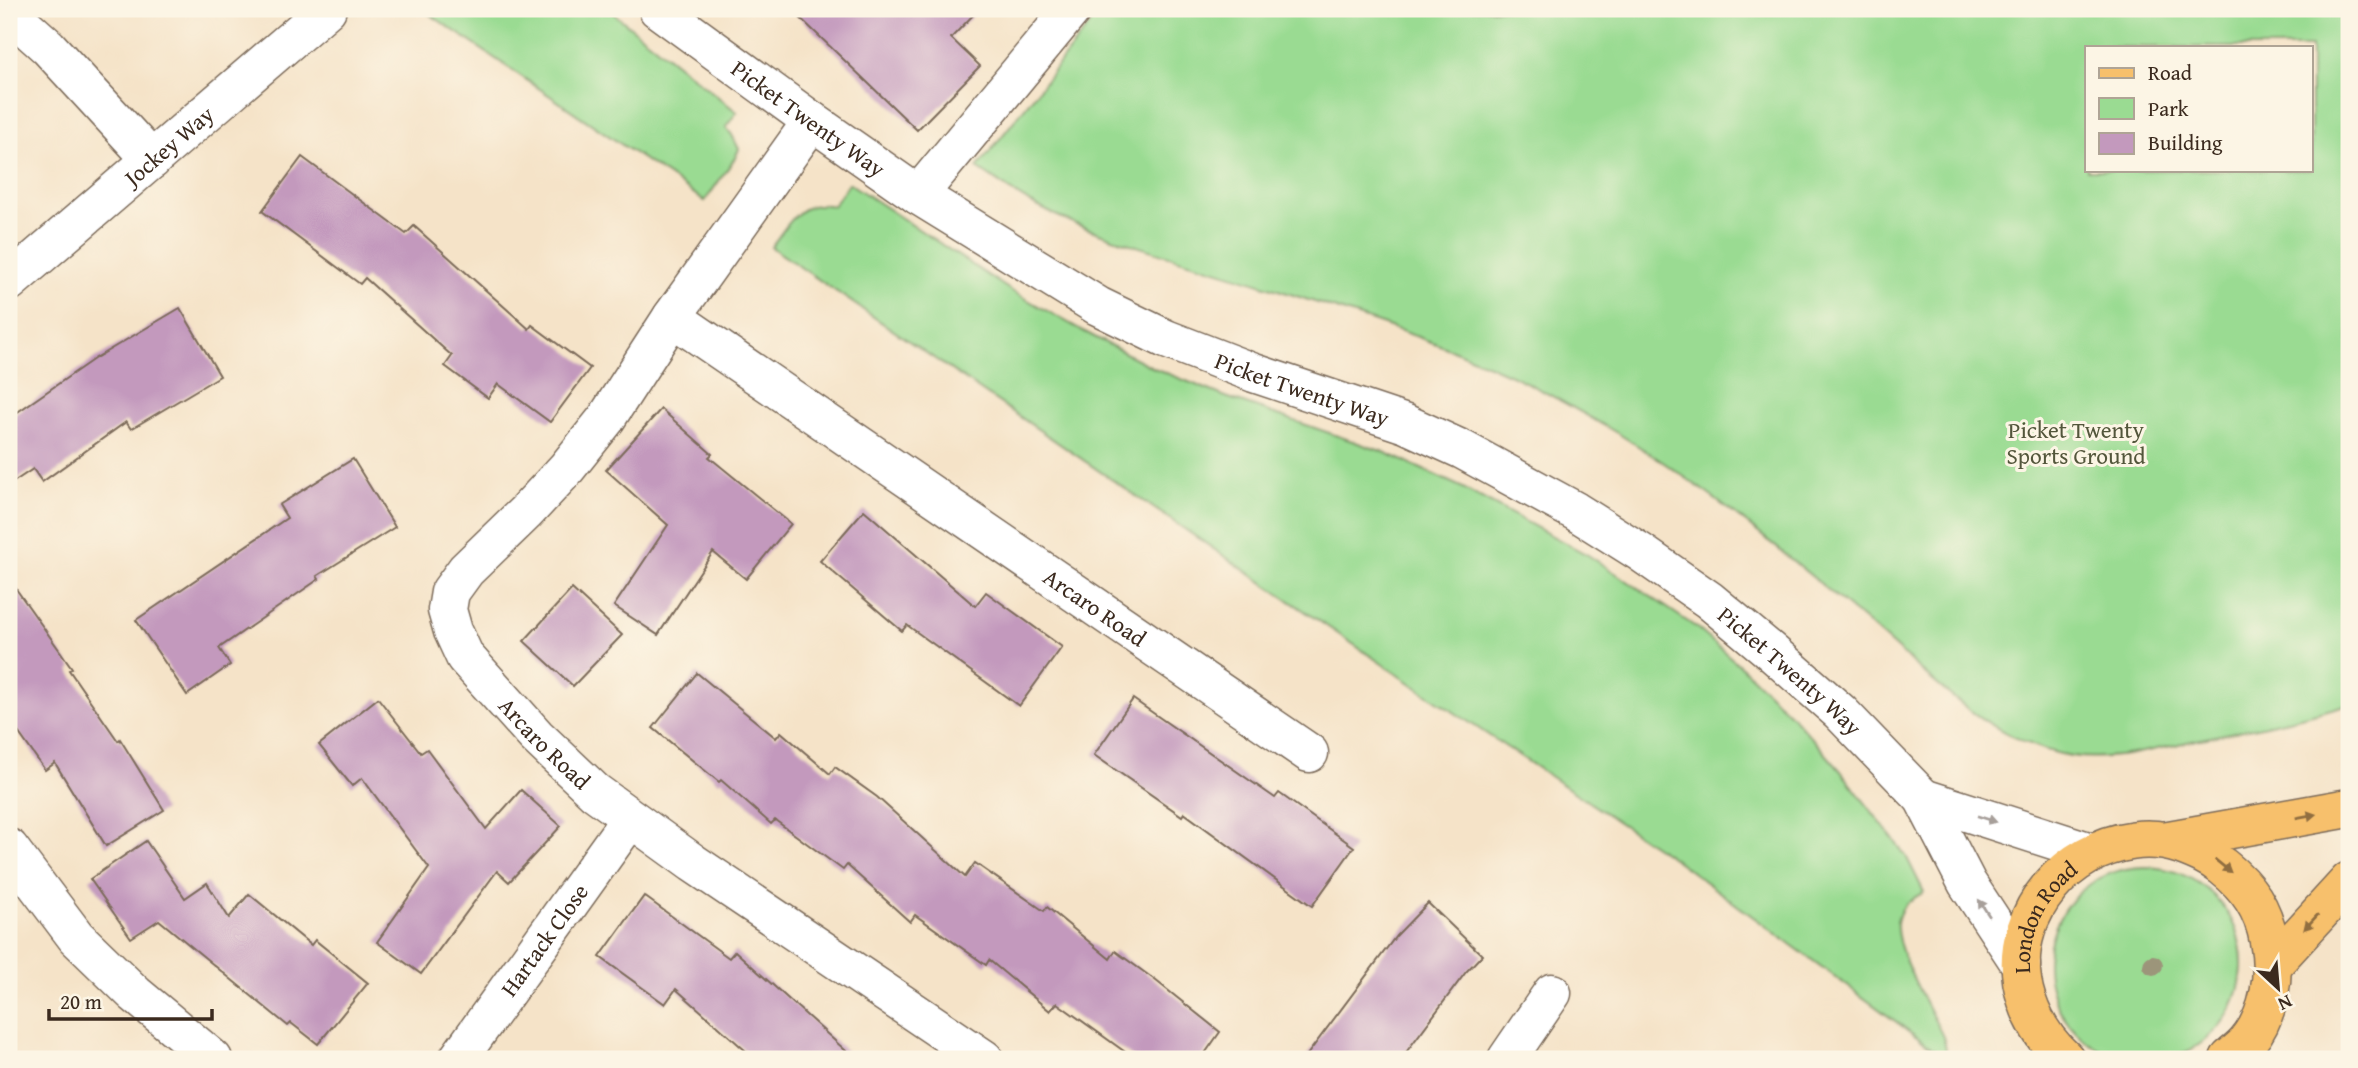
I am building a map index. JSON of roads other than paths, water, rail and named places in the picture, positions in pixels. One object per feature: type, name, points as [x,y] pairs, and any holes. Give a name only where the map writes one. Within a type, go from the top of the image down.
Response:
[{"type":"main road","name":"London Road","points":[[2167,841],[2349,808]]},
{"type":"main road","name":"London Road","points":[[2065,1059],[2050,1046],[2031,1014],[2023,990],[2021,965],[2025,931],[2040,900],[2062,873],[2091,852],[2141,839],[2167,841],[2208,855],[2242,882],[2265,919],[2273,963],[2268,1003],[2249,1040],[2229,1059]]},
{"type":"main road","points":[[2273,963],[2349,881]]},
{"type":"main road","points":[[2024,1059],[2031,1014]]},
{"type":"street","name":"Jockey Way","points":[[9,282],[327,9]]},
{"type":"street","name":"Picket Twenty Way","points":[[658,9],[918,195],[1098,306],[1155,333],[1254,373],[1406,424],[1463,450],[1575,511],[1675,576],[1748,633],[1840,712],[1923,798]]},
{"type":"street","points":[[918,195],[1072,9]]},
{"type":"street","points":[[9,12],[48,47],[107,108],[152,160]]},
{"type":"street","name":"Arcaro Road","points":[[812,121],[672,317],[606,419],[526,512],[466,570],[450,592],[447,610],[465,657],[536,736],[595,792],[693,863],[984,1059]]},
{"type":"street","name":"Arcaro Road","points":[[672,317],[1309,753]]},
{"type":"street","points":[[1923,798],[2091,852]]},
{"type":"street","points":[[1923,798],[1967,883],[2021,965]]},
{"type":"street","name":"Hartack Close","points":[[458,1059],[630,819]]},
{"type":"street","points":[[9,848],[76,937],[135,994],[213,1059]]},
{"type":"street","points":[[1507,1059],[1552,993]]},
{"type":"park label","name":"Picket Twenty Sports Ground","points":[[2076,442]]}]
